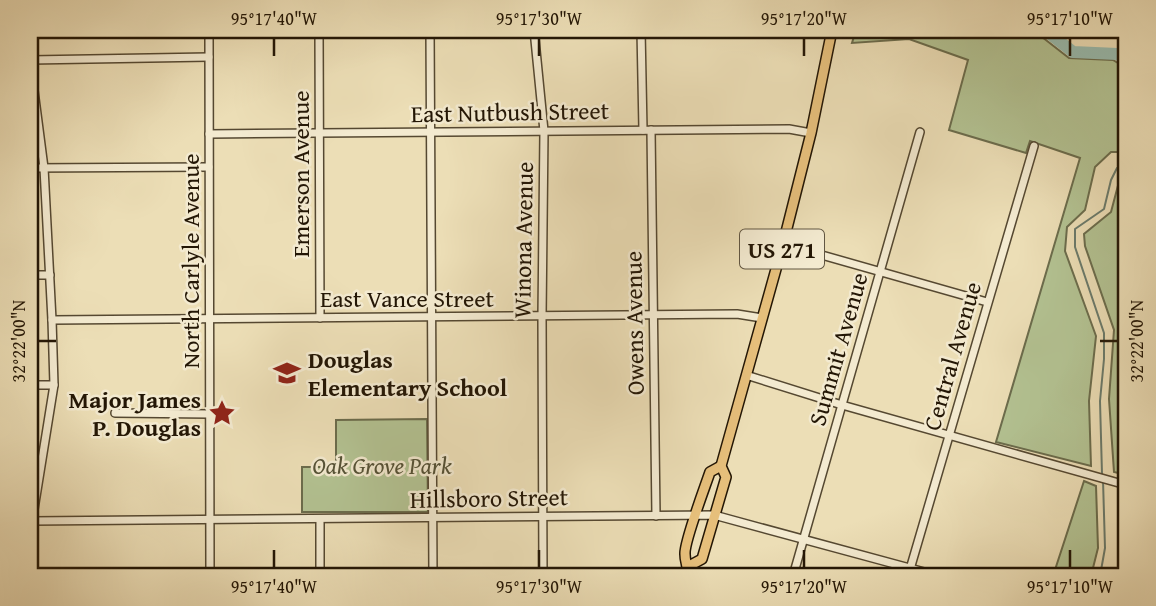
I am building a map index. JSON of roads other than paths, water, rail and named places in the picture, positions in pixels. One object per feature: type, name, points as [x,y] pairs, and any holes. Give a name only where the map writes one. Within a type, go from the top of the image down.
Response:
[{"type":"main road","name":"US 271","points":[[687,571],[702,558],[726,477],[721,466],[783,244],[811,133],[832,30]]},
{"type":"main road","name":"US 271","points":[[687,571],[685,554],[710,472],[721,466]]},
{"type":"street","name":"North Carlyle Avenue","points":[[209,30],[210,576]]},
{"type":"street","name":"Emerson Avenue","points":[[319,30],[320,318]]},
{"type":"street","points":[[430,30],[433,576]]},
{"type":"street","name":"Winona Avenue","points":[[534,30],[544,131],[544,576]]},
{"type":"street","name":"Owens Avenue","points":[[641,30],[653,315],[656,516]]},
{"type":"street","points":[[30,534],[33,493],[54,385],[44,168],[30,60],[209,57]]},
{"type":"street","name":"East Nutbush Street","points":[[209,134],[647,130],[789,130],[811,133]]},
{"type":"street","name":"Summit Avenue","points":[[793,576],[920,132]]},
{"type":"street","name":"Central Avenue","points":[[909,572],[1034,146]]},
{"type":"street","points":[[30,168],[209,167]]},
{"type":"street","points":[[783,244],[987,302]]},
{"type":"street","points":[[30,275],[50,275]]},
{"type":"street","name":"East Vance Street","points":[[52,320],[737,314],[762,318]]},
{"type":"street","points":[[746,375],[949,436],[1126,485]]},
{"type":"street","points":[[30,385],[54,385]]},
{"type":"street","points":[[115,413],[210,414]]},
{"type":"street","name":"Hillsboro Street","points":[[32,521],[715,515],[804,538],[909,572],[939,576]]},
{"type":"street","points":[[320,519],[320,576]]},
{"type":"waterway","points":[[1045,30],[1073,52],[1117,54],[1126,59]]},
{"type":"waterway","points":[[1102,474],[1100,401],[1104,333],[1075,247],[1075,229],[1104,209],[1117,168],[1126,166]]},
{"type":"waterway","points":[[1100,576],[1105,548],[1103,480]]},
{"type":"place","name":"Douglas Elementary School","points":[[287,373]]},
{"type":"place","name":"Major James P. Douglas","points":[[222,413]]},
{"type":"park label","name":"Oak Grove Park","points":[[382,465]]}]
